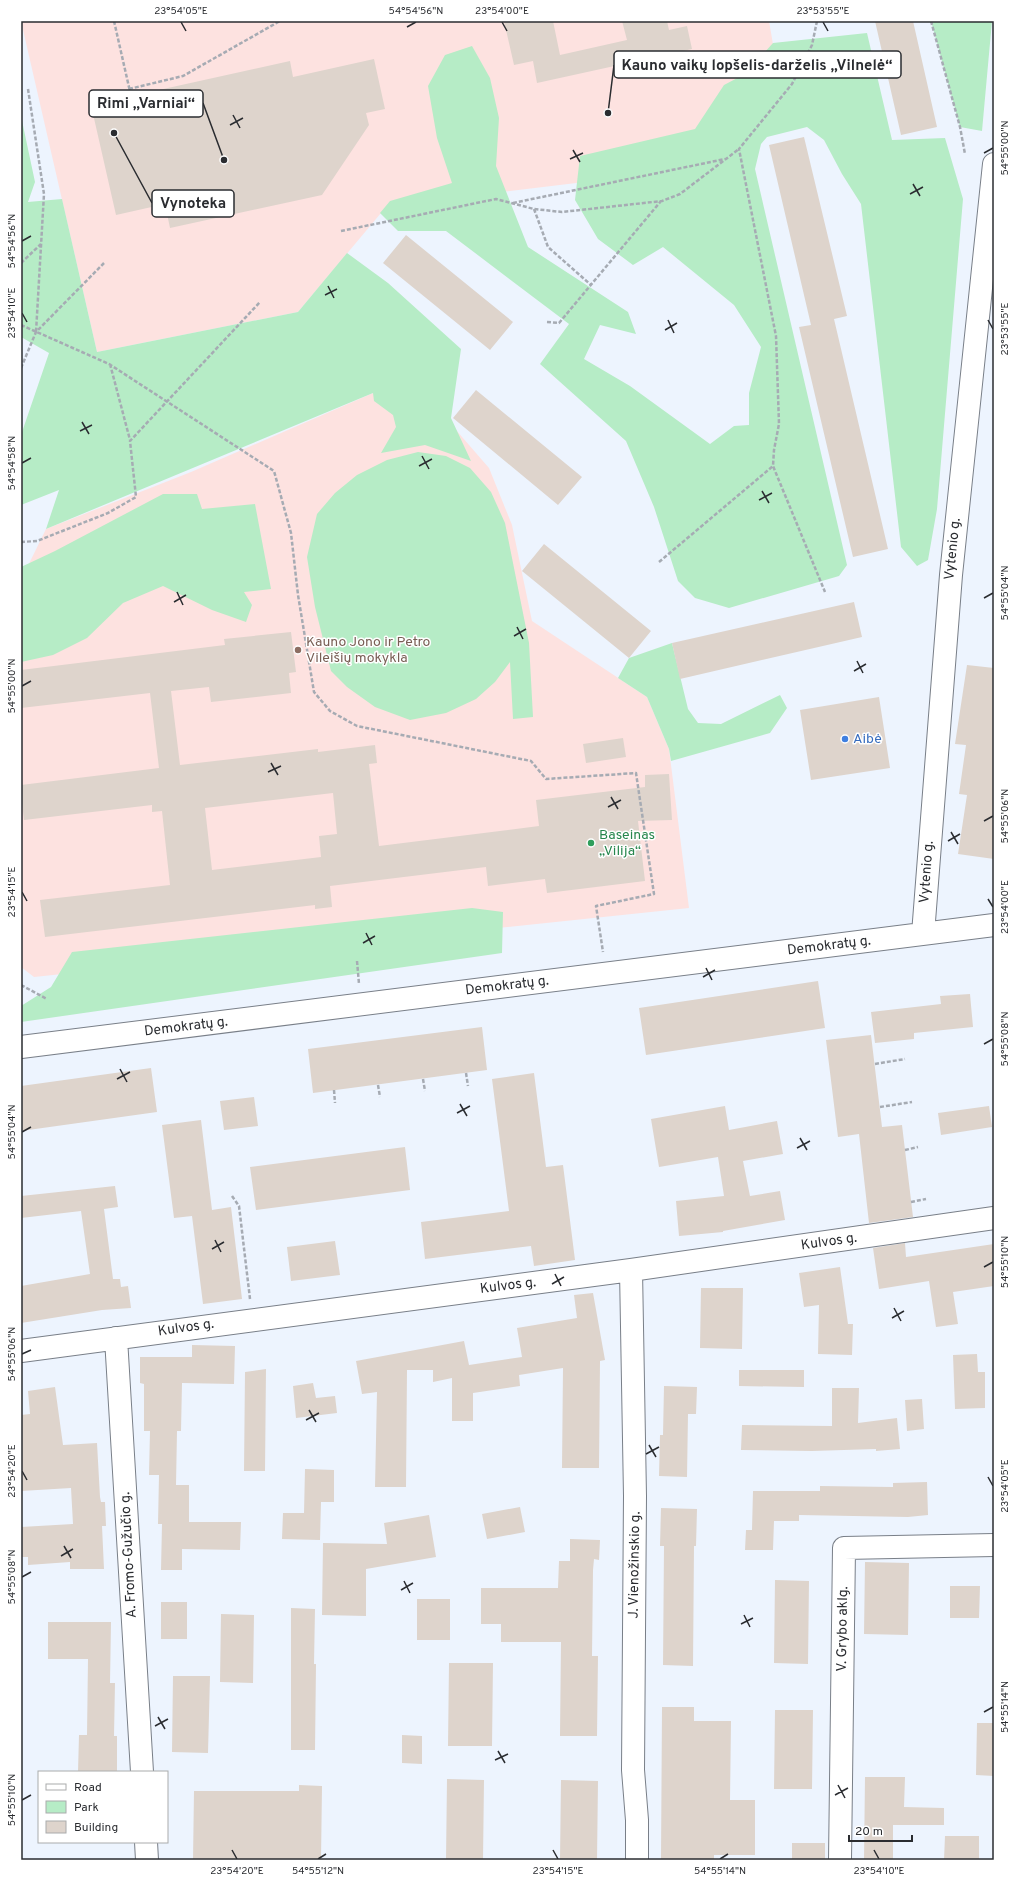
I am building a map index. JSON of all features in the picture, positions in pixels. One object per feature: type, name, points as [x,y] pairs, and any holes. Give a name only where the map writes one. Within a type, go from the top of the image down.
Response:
[{"type":"street","name":"Vytenio g.","points":[[923,934],[951,575],[994,164]]},
{"type":"street","name":"Demokratų g.","points":[[21,1047],[994,926]]},
{"type":"street","name":"Kulvos g.","points":[[21,1351],[253,1319],[632,1270],[994,1218]]},
{"type":"street","name":"J. Vienožinskio g.","points":[[632,1270],[635,1496],[633,1770],[637,1820],[637,1860]]},
{"type":"street","name":"A. Fromo-Gužučio g.","points":[[116,1338],[142,1771]]},
{"type":"street","name":"V. Grybo aklg.","points":[[840,1860],[844,1548],[994,1545]]},
{"type":"street","points":[[146,1843],[147,1860]]},
{"type":"path","points":[[114,21],[131,96]]},
{"type":"path","points":[[129,89],[183,76],[280,21]]},
{"type":"path","points":[[341,231],[496,199],[534,209],[562,212],[662,201],[680,194],[739,149],[792,84],[812,45],[817,21]]},
{"type":"path","points":[[931,21],[960,127],[964,154]]},
{"type":"path","points":[[21,368],[36,332],[44,194],[28,89]]},
{"type":"path","points":[[739,149],[776,336],[779,424],[774,450],[773,466],[825,592]]},
{"type":"path","points":[[512,203],[726,158]]},
{"type":"path","points":[[547,322],[559,323],[662,201]]},
{"type":"path","points":[[534,209],[548,247],[591,285]]},
{"type":"path","points":[[21,263],[41,243]]},
{"type":"path","points":[[36,332],[104,263]]},
{"type":"path","points":[[130,441],[260,302]]},
{"type":"path","points":[[21,325],[109,364],[274,471],[291,533],[298,595],[314,692],[330,711],[357,726],[532,761],[546,779],[636,773],[654,894],[596,906],[606,974]]},
{"type":"path","points":[[21,542],[37,541],[108,513],[136,497],[130,441],[109,364]]},
{"type":"path","points":[[659,562],[773,466]]},
{"type":"path","points":[[21,985],[47,999]]},
{"type":"path","points":[[875,1064],[905,1059]]},
{"type":"path","points":[[466,1073],[468,1086]]},
{"type":"path","points":[[423,1079],[425,1092]]},
{"type":"path","points":[[378,1084],[380,1097]]},
{"type":"path","points":[[334,1090],[335,1103]]},
{"type":"path","points":[[880,1108],[912,1102]]},
{"type":"path","points":[[905,1150],[918,1147]]},
{"type":"path","points":[[232,1196],[239,1206],[253,1319]]},
{"type":"path","points":[[911,1202],[926,1199]]},
{"type":"shaded area","points":[[21,21],[769,21],[775,56],[692,169],[494,193],[381,213],[298,312],[97,352]]},
{"type":"shaded area","name":"Kauno Jono ir Petro Vileišių mokykla","points":[[410,377],[489,468],[512,525],[532,621],[647,697],[669,749],[689,908],[34,977],[21,967],[21,580],[46,529],[191,472]]},
{"type":"green space","points":[[931,21],[992,21],[982,131],[960,127]]},
{"type":"green space","points":[[867,33],[892,140],[945,138],[963,199],[937,509],[928,560],[917,566],[901,547],[861,204],[842,174],[824,140],[807,127],[767,137],[761,144],[755,169],[847,565],[839,576],[729,608],[695,598],[678,581],[654,507],[626,441],[540,364],[569,324],[446,231],[398,231],[380,213],[390,201],[452,183],[437,138],[428,86],[445,55],[472,46],[490,78],[499,118],[496,166],[528,247],[628,312],[636,334],[600,325],[584,359],[630,386],[710,444],[734,426],[749,425],[749,393],[761,347],[734,305],[663,247],[633,265],[598,239],[575,200],[580,156],[695,129],[724,85],[745,74],[773,43]]},
{"type":"green space","points":[[21,116],[35,182],[28,202],[62,199],[97,352],[298,312],[347,253],[388,283],[461,349],[451,418],[471,461],[425,445],[381,453],[396,427],[393,415],[374,401],[373,393],[46,529],[59,490],[21,505],[21,435],[49,353],[21,337]]},
{"type":"green space","points":[[418,452],[446,456],[470,468],[491,492],[505,523],[529,643],[533,717],[513,719],[510,662],[495,682],[476,699],[446,713],[410,720],[375,707],[347,687],[331,671],[315,607],[307,557],[317,514],[335,493],[357,475],[387,460]]},
{"type":"green space","points":[[163,494],[197,494],[202,509],[255,504],[271,589],[244,592],[252,605],[246,622],[212,610],[163,586],[123,603],[87,638],[53,655],[21,662],[21,567],[55,551]]},
{"type":"green space","points":[[672,643],[688,709],[698,723],[721,724],[780,695],[787,708],[770,733],[671,761],[669,749],[647,697],[618,678],[629,658]]},
{"type":"green space","points":[[472,908],[503,912],[502,953],[21,1022],[21,1006],[51,987],[72,952]]},
{"type":"building","points":[[504,21],[553,21],[560,55],[627,40],[622,21],[667,21],[669,30],[687,26],[692,49],[537,83],[533,61],[514,65]]},
{"type":"building","points":[[875,21],[913,21],[937,127],[901,135]]},
{"type":"building","points":[[374,59],[385,109],[366,113],[369,125],[322,195],[170,228],[165,204],[116,215],[91,105],[290,61],[293,77]]},
{"type":"building","points":[[804,137],[847,316],[834,319],[888,549],[853,557],[799,327],[811,325],[769,145]]},
{"type":"building","points":[[406,235],[513,322],[490,350],[383,263]]},
{"type":"building","points":[[476,390],[582,477],[558,505],[453,418]]},
{"type":"building","points":[[544,544],[651,631],[629,658],[522,571]]},
{"type":"building","points":[[854,602],[862,637],[680,679],[672,643]]},
{"type":"building","points":[[291,632],[296,672],[289,673],[291,693],[211,702],[209,687],[171,691],[180,765],[318,749],[318,752],[375,745],[377,763],[369,764],[379,846],[539,826],[536,800],[645,787],[645,775],[669,774],[672,820],[638,821],[645,881],[547,893],[545,879],[488,886],[486,867],[330,886],[332,907],[315,909],[315,905],[45,937],[40,900],[170,885],[162,811],[152,812],[152,805],[24,820],[21,795],[21,785],[159,768],[150,693],[21,708],[21,670],[225,645],[224,639]],"holes":[[[333,793],[337,834],[319,836],[321,857],[212,870],[205,808]]]},
{"type":"building","points":[[967,665],[994,668],[994,859],[958,854],[967,795],[959,794],[966,745],[955,744]]},
{"type":"building","name":"Aibė","points":[[879,697],[890,768],[811,780],[800,710]]},
{"type":"building","points":[[623,738],[626,757],[586,763],[583,744]]},
{"type":"building","points":[[818,981],[825,1028],[646,1055],[639,1008]]},
{"type":"building","points":[[970,994],[973,1027],[914,1033],[914,1039],[875,1043],[871,1012],[941,1004],[940,996]]},
{"type":"building","points":[[482,1027],[487,1070],[313,1093],[308,1049]]},
{"type":"building","points":[[871,1035],[882,1127],[902,1125],[913,1217],[869,1223],[859,1134],[838,1137],[826,1040]]},
{"type":"building","points":[[151,1068],[157,1112],[21,1131],[21,1086]]},
{"type":"building","points":[[534,1073],[546,1167],[563,1165],[575,1260],[534,1266],[531,1246],[425,1259],[421,1222],[509,1211],[492,1079]]},
{"type":"building","points":[[254,1097],[258,1126],[224,1130],[220,1101]]},
{"type":"building","points":[[725,1106],[729,1130],[777,1121],[783,1154],[743,1161],[750,1196],[780,1191],[785,1220],[723,1232],[679,1236],[676,1201],[724,1196],[718,1157],[659,1167],[651,1119]]},
{"type":"building","points":[[989,1106],[992,1127],[941,1135],[938,1113]]},
{"type":"building","points":[[201,1120],[212,1210],[231,1207],[242,1299],[203,1304],[192,1216],[174,1218],[162,1125]]},
{"type":"building","points":[[405,1147],[410,1190],[256,1210],[250,1167]]},
{"type":"building","points":[[115,1186],[118,1207],[104,1209],[113,1279],[120,1279],[121,1287],[128,1286],[131,1308],[102,1310],[21,1323],[21,1286],[90,1274],[81,1211],[21,1218],[21,1196]]},
{"type":"building","points":[[335,1241],[340,1275],[291,1281],[287,1247]]},
{"type":"building","points":[[905,1243],[906,1257],[994,1244],[994,1286],[953,1292],[958,1324],[936,1327],[929,1281],[879,1289],[873,1248]]},
{"type":"building","points":[[840,1267],[848,1324],[853,1324],[852,1355],[818,1354],[819,1305],[804,1307],[799,1273]]},
{"type":"building","points":[[701,1288],[743,1288],[742,1349],[700,1348]]},
{"type":"building","points":[[593,1293],[605,1360],[600,1361],[599,1468],[562,1468],[563,1368],[519,1375],[520,1386],[473,1393],[473,1421],[452,1421],[452,1378],[433,1382],[433,1370],[407,1370],[406,1487],[375,1487],[377,1392],[362,1394],[356,1361],[464,1341],[469,1365],[522,1357],[517,1328],[577,1318],[574,1295]]},
{"type":"building","points":[[192,1345],[235,1346],[234,1384],[182,1383],[181,1431],[177,1431],[176,1485],[189,1485],[189,1522],[241,1522],[240,1550],[182,1549],[182,1570],[161,1570],[162,1524],[158,1524],[159,1475],[149,1475],[150,1431],[144,1431],[144,1384],[140,1383],[140,1357],[192,1357]]},
{"type":"building","points":[[977,1354],[978,1372],[985,1372],[985,1408],[955,1409],[953,1355]]},
{"type":"building","points":[[266,1369],[265,1471],[244,1471],[245,1372]]},
{"type":"building","points":[[739,1370],[804,1370],[804,1387],[739,1386]]},
{"type":"building","points":[[313,1383],[316,1398],[335,1396],[337,1413],[296,1418],[293,1386]]},
{"type":"building","points":[[664,1386],[697,1387],[696,1414],[688,1414],[687,1477],[659,1476],[660,1435],[663,1435]]},
{"type":"building","points":[[55,1387],[63,1445],[97,1443],[100,1497],[101,1502],[105,1502],[106,1526],[102,1526],[104,1569],[70,1569],[70,1562],[28,1565],[28,1557],[21,1557],[21,1527],[73,1524],[71,1488],[21,1491],[21,1415],[30,1414],[28,1391]]},
{"type":"building","points":[[832,1388],[859,1388],[858,1423],[897,1418],[900,1449],[876,1451],[876,1449],[812,1451],[741,1450],[742,1425],[832,1426]]},
{"type":"building","points":[[922,1399],[924,1429],[907,1431],[905,1400]]},
{"type":"building","points":[[305,1469],[334,1470],[334,1502],[321,1502],[320,1540],[282,1539],[283,1513],[304,1513]]},
{"type":"building","points":[[927,1482],[928,1515],[908,1517],[799,1515],[799,1521],[774,1521],[773,1550],[745,1550],[746,1530],[752,1530],[753,1491],[820,1491],[820,1486],[893,1487],[893,1483]]},
{"type":"building","points":[[520,1507],[525,1532],[487,1539],[482,1514]]},
{"type":"building","points":[[661,1508],[697,1509],[696,1546],[694,1546],[693,1666],[663,1665],[664,1546],[660,1546]]},
{"type":"building","points":[[429,1515],[436,1557],[366,1569],[366,1616],[322,1615],[323,1543],[387,1544],[384,1523]]},
{"type":"building","points":[[570,1539],[600,1540],[599,1560],[594,1559],[593,1570],[592,1656],[598,1656],[597,1736],[560,1736],[561,1642],[501,1642],[501,1624],[481,1624],[481,1588],[558,1588],[559,1561],[570,1561]]},
{"type":"building","points":[[865,1562],[909,1563],[908,1635],[864,1634]]},
{"type":"building","points":[[775,1580],[809,1581],[808,1664],[774,1663]]},
{"type":"building","points":[[950,1586],[980,1586],[979,1618],[950,1618]]},
{"type":"building","points":[[417,1599],[450,1599],[450,1640],[417,1640]]},
{"type":"building","points":[[161,1602],[187,1602],[187,1639],[161,1639]]},
{"type":"building","points":[[291,1608],[315,1609],[315,1750],[291,1750]]},
{"type":"building","points":[[221,1614],[254,1615],[253,1683],[220,1682]]},
{"type":"building","points":[[48,1622],[111,1622],[110,1683],[115,1683],[114,1736],[117,1736],[117,1771],[78,1771],[79,1735],[87,1735],[88,1659],[48,1659]]},
{"type":"building","points":[[449,1663],[493,1663],[492,1746],[448,1746]]},
{"type":"building","points":[[173,1676],[210,1676],[208,1753],[172,1752]]},
{"type":"building","points":[[662,1707],[694,1707],[694,1721],[731,1721],[730,1800],[755,1800],[755,1855],[714,1855],[714,1860],[661,1860]]},
{"type":"building","points":[[775,1710],[813,1710],[812,1789],[774,1789]]},
{"type":"building","points":[[977,1723],[994,1723],[994,1776],[976,1775]]},
{"type":"building","points":[[402,1735],[422,1736],[422,1764],[402,1763]]},
{"type":"building","points":[[865,1777],[905,1777],[904,1807],[944,1808],[944,1825],[893,1825],[893,1860],[864,1860]]},
{"type":"building","points":[[447,1779],[484,1780],[483,1860],[446,1860]]},
{"type":"building","points":[[561,1780],[598,1781],[597,1860],[560,1860]]},
{"type":"building","points":[[299,1785],[322,1786],[321,1860],[193,1860],[194,1791],[299,1791]]},
{"type":"building","points":[[945,1836],[979,1836],[979,1860],[944,1860]]},
{"type":"building","points":[[792,1843],[825,1843],[825,1860],[792,1860]]},
{"type":"place","name":"Kauno vaikų lopšelis-darželis „Vilnelė“","points":[[608,113]]},
{"type":"place","name":"Vynoteka","points":[[114,133]]},
{"type":"place","name":"Rimi „Varniai“","points":[[224,160]]},
{"type":"place","name":"Kauno Jono ir Petro Vileišių mokykla","points":[[298,650]]},
{"type":"place","name":"Aibė","points":[[845,739]]},
{"type":"place","name":"Baseinas „Vilija“","points":[[591,843]]}]
